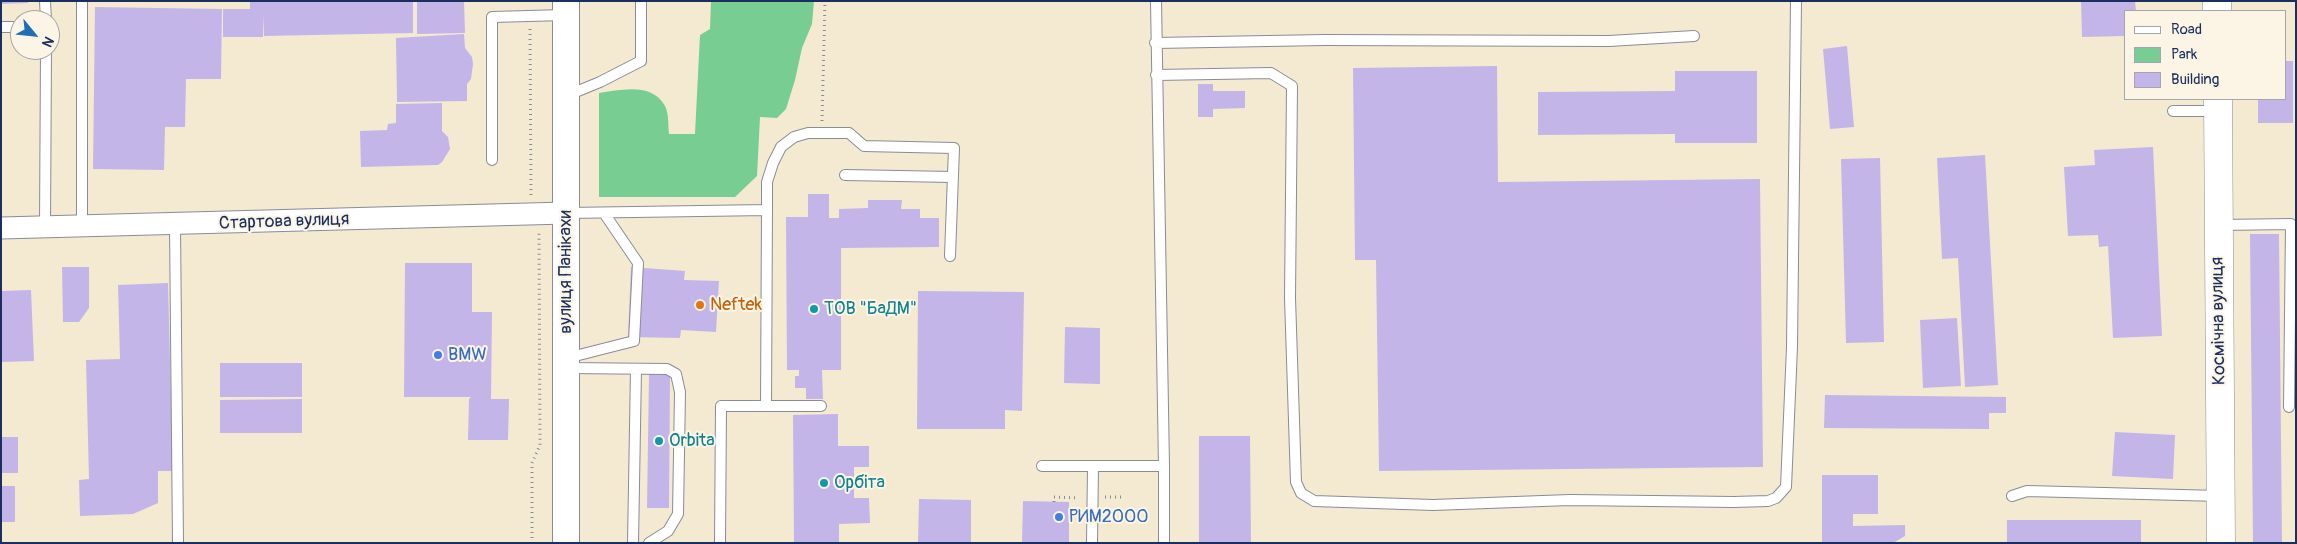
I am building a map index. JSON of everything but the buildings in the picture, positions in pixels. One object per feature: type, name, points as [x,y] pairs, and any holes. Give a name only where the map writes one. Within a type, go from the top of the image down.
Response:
[{"type":"main road","name":"Космічна вулиця","points":[[2218,105],[2221,543]]},
{"type":"street","name":"вулиця Панікахи","points":[[566,8],[566,543]]},
{"type":"street","name":"Стартова вулиця","points":[[1,228],[566,213]]},
{"type":"lane","points":[[82,1],[82,226]]},
{"type":"lane","points":[[565,96],[600,82],[641,61],[641,1]]},
{"type":"lane","points":[[1156,1],[1155,43],[1164,543]]},
{"type":"lane","points":[[1156,75],[1271,73],[1292,86],[1290,298],[1296,482],[1300,493],[1314,501],[1433,505],[1570,500],[1768,501],[1776,498],[1786,487],[1792,347],[1796,1]]},
{"type":"lane","points":[[492,160],[492,18],[530,17],[566,8]]},
{"type":"lane","points":[[1155,43],[1325,40],[1609,41],[1694,36]]},
{"type":"lane","points":[[45,227],[46,60]]},
{"type":"lane","points":[[2173,111],[2218,105]]},
{"type":"lane","points":[[766,406],[767,182],[781,147],[794,137],[822,132],[849,133],[864,146],[954,148],[950,256]]},
{"type":"lane","points":[[845,175],[953,177]]},
{"type":"lane","points":[[566,213],[767,210]]},
{"type":"lane","points":[[566,363],[634,341],[638,263],[604,213]]},
{"type":"lane","points":[[175,224],[178,543]]},
{"type":"lane","points":[[2218,225],[2291,224],[2289,407]]},
{"type":"lane","points":[[566,363],[636,369],[667,369],[676,374],[680,392],[678,514],[668,531],[649,543]]},
{"type":"lane","points":[[633,543],[636,369]]},
{"type":"lane","points":[[720,543],[721,406],[821,406]]},
{"type":"lane","points":[[1042,466],[1164,466]]},
{"type":"lane","points":[[1092,543],[1093,467]]},
{"type":"lane","points":[[2012,496],[2027,491],[2221,496]]},
{"type":"path","points":[[822,132],[825,1]]},
{"type":"path","points":[[530,17],[531,215],[539,231],[540,436],[540,445],[532,463],[532,543]]},
{"type":"path","points":[[1054,502],[1054,498],[1069,498]]},
{"type":"green space","points":[[711,1],[814,1],[812,24],[802,48],[786,109],[777,118],[760,117],[757,176],[735,197],[599,197],[599,93],[635,89],[652,93],[665,106],[668,116],[669,134],[695,134],[700,35],[710,29]]},
{"type":"place","name":"Neftek","points":[[700,305]]},
{"type":"place","name":"ТОВ \"БаДМ\"","points":[[814,309]]},
{"type":"place","name":"BMW","points":[[438,355]]},
{"type":"place","name":"Orbita","points":[[659,441]]},
{"type":"place","name":"Орбіта","points":[[824,483]]},
{"type":"place","name":"РИМ2000","points":[[1059,517]]}]
